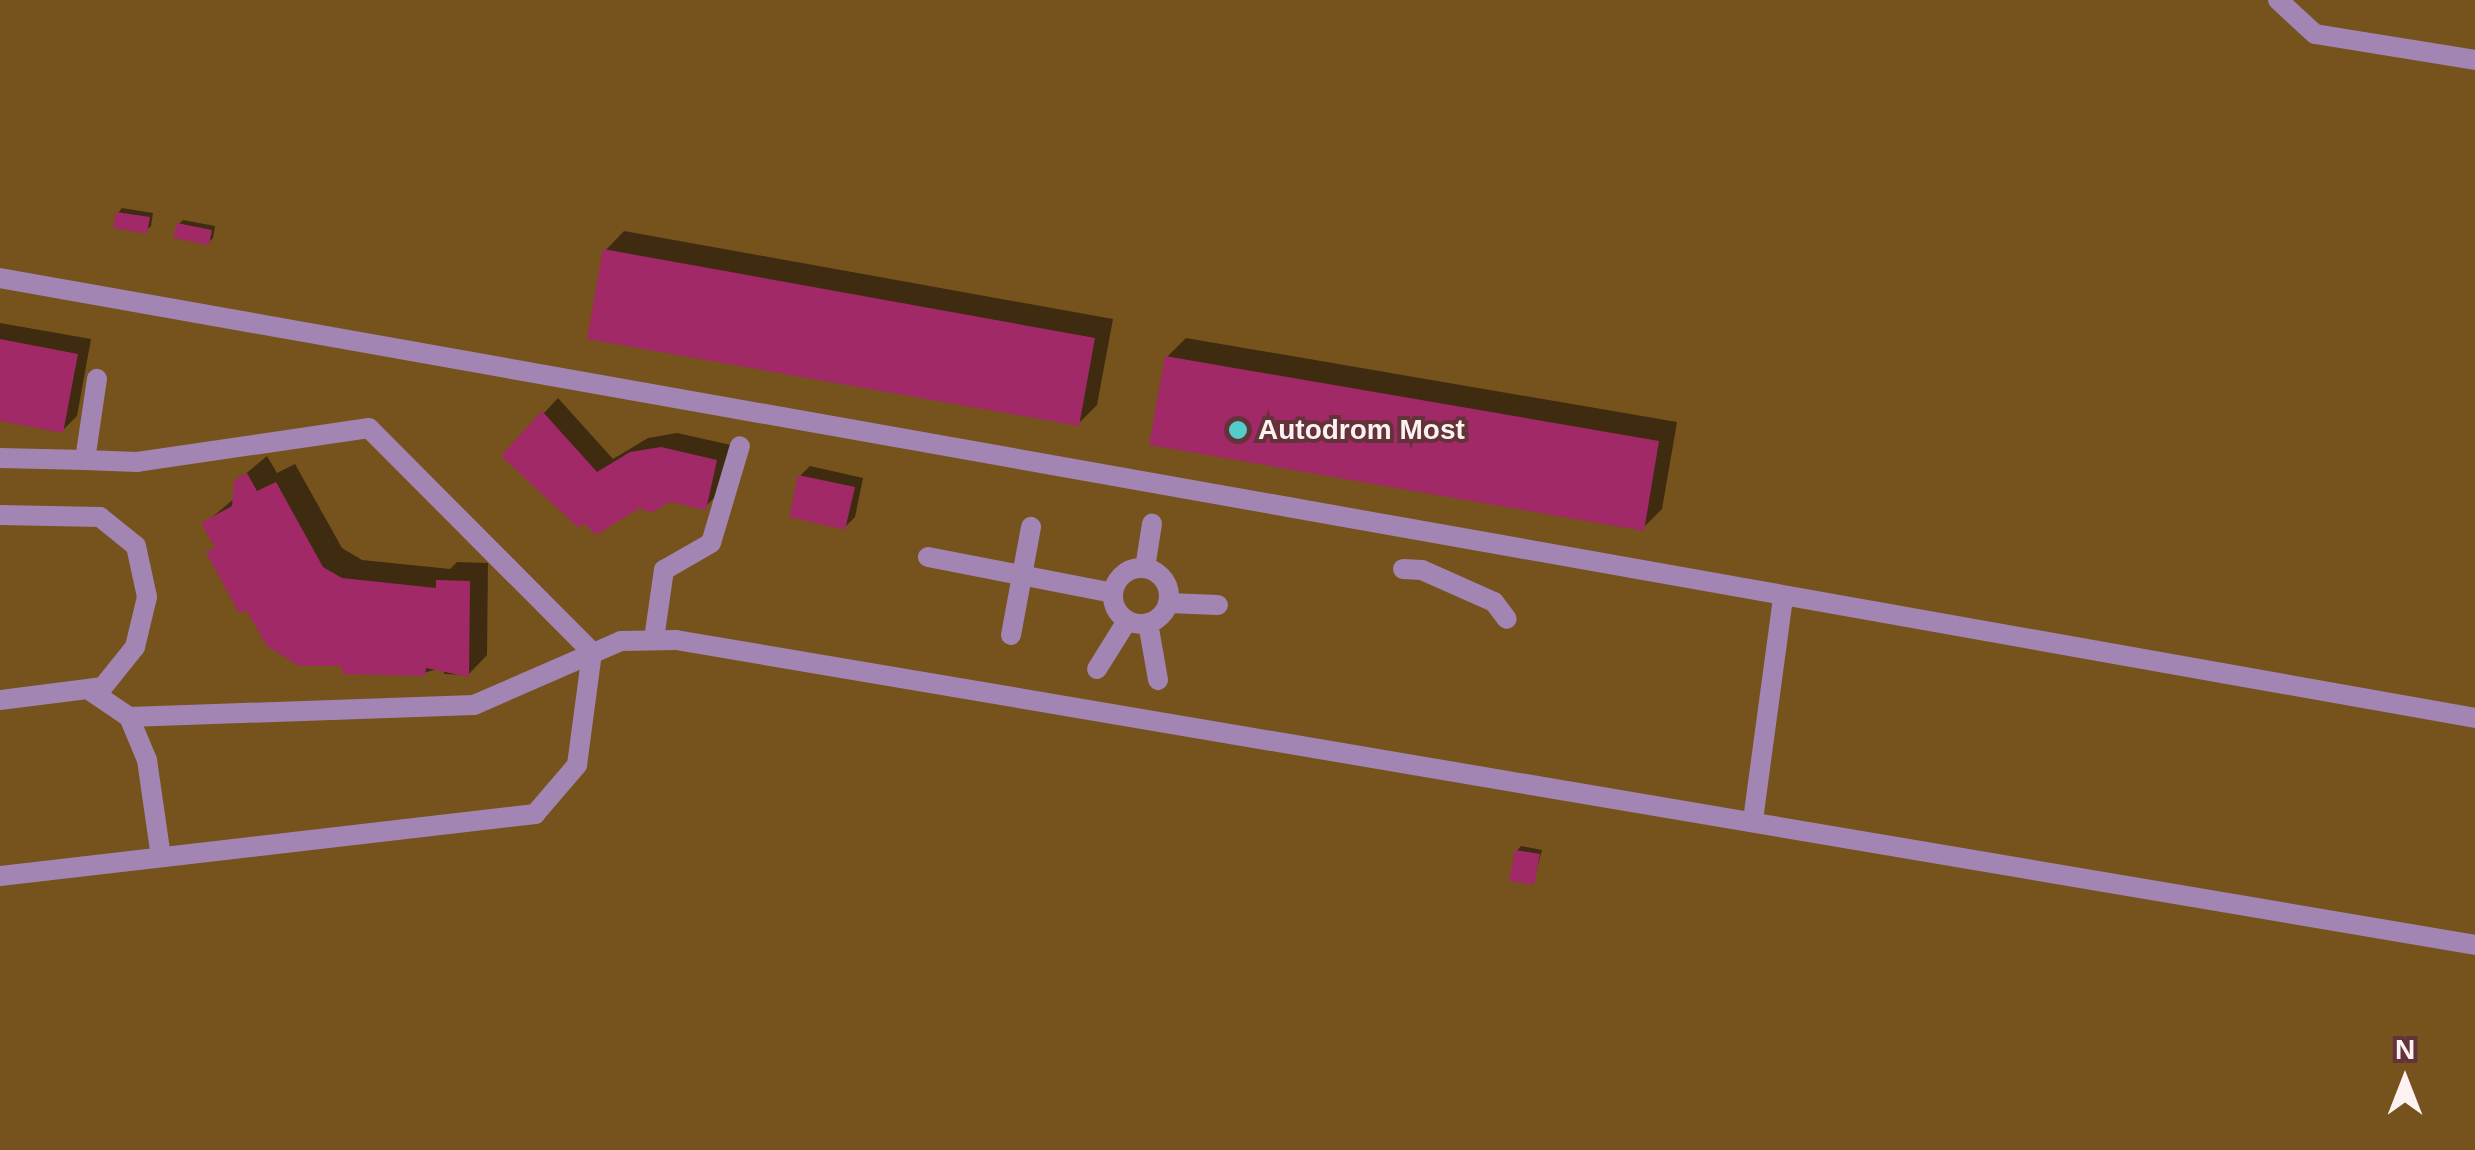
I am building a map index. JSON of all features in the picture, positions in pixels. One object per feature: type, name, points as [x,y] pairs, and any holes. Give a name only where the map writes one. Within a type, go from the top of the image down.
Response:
[{"type":"street","points":[[2278,0],[2315,34],[2475,60]]},
{"type":"street","points":[[0,278],[2475,718]]},
{"type":"street","points":[[85,460],[97,379]]},
{"type":"street","points":[[0,458],[137,462],[369,428],[592,652]]},
{"type":"street","points":[[654,639],[664,570],[711,542],[740,446]]},
{"type":"street","points":[[0,515],[100,517],[136,546],[146,574],[143,622],[121,669],[92,692],[0,700]]},
{"type":"street","points":[[1145,568],[1152,524]]},
{"type":"street","points":[[1011,635],[1030,526]]},
{"type":"street","points":[[928,557],[1112,593],[1137,622],[1158,680]]},
{"type":"street","points":[[1112,593],[1124,573],[1145,568],[1165,581],[1168,603]]},
{"type":"street","points":[[1403,569],[1422,570],[1494,602],[1507,619]]},
{"type":"street","points":[[1753,820],[1783,598]]},
{"type":"street","points":[[1098,669],[1137,622],[1168,603],[1218,605]]},
{"type":"street","points":[[129,717],[474,705],[592,652],[654,639],[1753,820],[2475,945]]},
{"type":"street","points":[[0,876],[535,814],[576,765],[592,652]]},
{"type":"street","points":[[92,692],[129,717],[147,760],[160,858]]},
{"type":"shaded area","name":"Autodrom Most","points":[[0,0],[2475,0],[2475,1150],[0,1150]]},
{"type":"building","points":[[116,212],[150,217],[147,234],[113,228]]},
{"type":"building","points":[[177,223],[212,230],[209,245],[173,238]]},
{"type":"building","points":[[603,249],[1095,338],[1079,426],[587,339]]},
{"type":"building","points":[[0,339],[78,354],[63,433],[0,421]]},
{"type":"building","points":[[1165,356],[1659,441],[1644,531],[1149,445]]},
{"type":"building","points":[[542,411],[597,472],[630,452],[661,447],[717,460],[706,510],[670,502],[651,513],[640,508],[596,535],[584,523],[579,528],[501,456]]},
{"type":"building","points":[[247,473],[257,491],[276,482],[323,567],[342,578],[436,588],[436,580],[470,581],[469,677],[426,668],[425,676],[342,674],[342,666],[299,666],[267,646],[247,611],[239,613],[206,552],[215,548],[201,523],[232,506],[234,480]]},
{"type":"building","points":[[798,475],[855,487],[845,530],[789,517]]},
{"type":"building","points":[[1515,850],[1540,854],[1534,885],[1509,881]]},
{"type":"place","name":"Autodrom Most","points":[[1238,430]]}]
